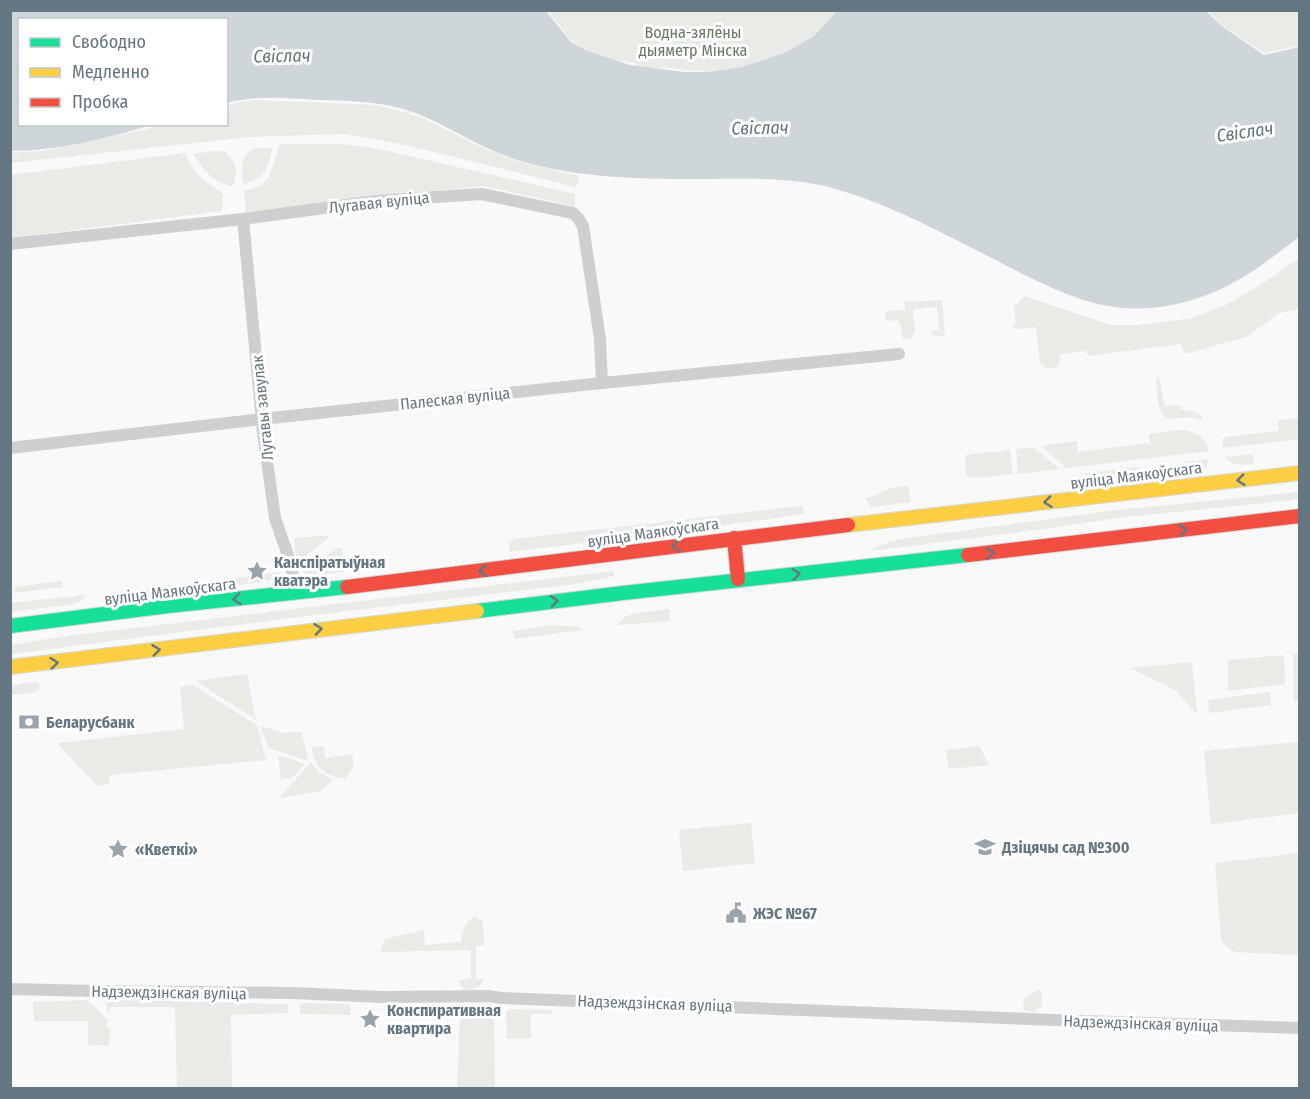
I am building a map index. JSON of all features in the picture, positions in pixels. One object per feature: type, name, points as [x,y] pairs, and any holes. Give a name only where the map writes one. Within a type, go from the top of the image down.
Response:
[{"type":"main road","name":"вуліца Маякоўскага","points":[[10,626],[570,560],[734,538],[1299,473]]},
{"type":"main road","points":[[10,667],[738,579],[908,562],[1299,516]]},
{"type":"main road","points":[[734,538],[738,579]]},
{"type":"street","name":"Лугавая вуліца","points":[[10,244],[243,219],[376,201],[481,194],[573,213],[583,226],[600,339],[602,382]]},
{"type":"street","name":"Лугавы завулак","points":[[243,219],[262,418],[275,518],[291,564],[295,593]]},
{"type":"street","name":"Палеская вуліца","points":[[10,448],[262,418],[602,382],[899,354]]},
{"type":"street","name":"Надзеждзінская вуліца","points":[[10,989],[300,993],[381,997],[489,996],[1299,1028]]},
{"type":"green space","name":"Водна-зялёны дыяметр Мінска","points":[[548,11],[837,11],[818,36],[786,59],[710,75],[704,71],[663,67],[655,70],[641,68],[636,63],[624,61],[612,64],[583,55],[583,49],[571,40]]},
{"type":"green space","points":[[1208,11],[1299,11],[1299,46],[1264,53],[1223,26]]},
{"type":"green space","points":[[256,100],[376,105],[423,118],[483,148],[516,161],[579,176],[576,187],[405,145],[347,134],[249,137],[11,163],[11,153],[43,151],[158,126],[228,126],[228,106]]},
{"type":"green space","points":[[280,144],[343,144],[379,149],[575,194],[575,206],[483,186],[246,214],[244,191],[261,186],[269,177]]},
{"type":"green space","points":[[256,148],[273,148],[265,172],[257,179],[243,184],[244,159]]},
{"type":"green space","points":[[226,152],[232,160],[236,172],[233,186],[215,179],[193,154]]},
{"type":"green space","points":[[185,153],[200,176],[223,193],[222,211],[11,238],[10,175]]},
{"type":"green space","points":[[1300,259],[1299,309],[1279,313],[1248,336],[1190,353],[1183,349],[1181,344],[1088,356],[1087,351],[1060,354],[1059,365],[1047,368],[1040,362],[1036,327],[1015,329],[1012,325],[1016,324],[1014,307],[1025,296],[1110,325],[1137,325],[1189,319],[1226,305]]},
{"type":"green space","points":[[942,300],[945,336],[932,335],[931,331],[939,330],[937,307],[913,309],[915,332],[910,339],[903,339],[898,320],[886,321],[885,311],[905,310],[905,302]]},
{"type":"green space","points":[[1159,376],[1165,406],[1180,405],[1180,409],[1202,416],[1202,420],[1165,417],[1157,395],[1156,379]]},
{"type":"green space","points":[[1299,418],[1299,439],[1222,448],[1225,437],[1279,431],[1278,420]]},
{"type":"green space","points":[[1177,430],[1198,435],[1208,446],[1209,451],[1066,468],[1041,446],[1077,441],[1078,452],[1150,443],[1149,434]]},
{"type":"green space","points":[[1033,447],[1060,469],[1018,474],[1016,449]]},
{"type":"green space","points":[[1010,450],[1013,474],[977,478],[966,476],[965,455]]},
{"type":"green space","points":[[1253,454],[1254,464],[1235,464],[1225,457]]},
{"type":"green space","points":[[1209,459],[1204,469],[1187,473],[1185,462]]},
{"type":"green space","points":[[1139,467],[1140,477],[1086,483],[1085,473]]},
{"type":"green space","points":[[908,486],[911,502],[871,507],[865,498],[890,488]]},
{"type":"green space","points":[[1299,492],[1299,499],[1293,500],[1117,518],[871,551],[877,546],[901,539],[1117,510]]},
{"type":"green space","points":[[803,507],[804,514],[509,552],[509,543],[515,539]]},
{"type":"green space","points":[[332,535],[306,556],[296,556],[294,538]]},
{"type":"green space","points":[[336,548],[342,548],[345,572],[312,576],[306,574],[300,567],[316,565]]},
{"type":"green space","points":[[614,571],[614,576],[576,584],[11,654],[11,645],[59,637]]},
{"type":"green space","points":[[282,572],[273,579],[262,582],[111,600],[101,594]]},
{"type":"green space","points":[[62,581],[63,587],[15,593],[14,587]]},
{"type":"green space","points":[[85,595],[75,604],[11,612],[11,603]]},
{"type":"green space","points":[[669,609],[670,621],[616,625],[632,614]]},
{"type":"green space","points":[[550,625],[579,627],[581,630],[515,639],[512,631]]},
{"type":"green space","points":[[1299,653],[1299,701],[1294,702],[1293,654]]},
{"type":"green space","points":[[1284,655],[1285,684],[1228,691],[1228,660]]},
{"type":"green space","points":[[1192,662],[1197,714],[1175,690],[1130,668]]},
{"type":"green space","points":[[247,674],[256,720],[196,681]]},
{"type":"green space","points":[[37,682],[40,688],[36,692],[11,695],[11,685]]},
{"type":"green space","points":[[193,685],[257,725],[266,760],[109,775],[110,784],[97,786],[59,745],[59,743],[184,729],[180,687]]},
{"type":"green space","points":[[1270,692],[1271,705],[1209,713],[1208,700]]},
{"type":"green space","points":[[260,726],[284,733],[301,732],[307,761],[269,748]]},
{"type":"green space","points":[[1299,742],[1299,813],[1211,825],[1204,751]]},
{"type":"green space","points":[[324,746],[325,758],[352,754],[354,766],[345,779],[326,773],[318,765],[312,747]]},
{"type":"green space","points":[[979,746],[989,765],[949,769],[946,750]]},
{"type":"green space","points":[[278,755],[305,764],[292,778],[281,779]]},
{"type":"green space","points":[[311,762],[318,771],[333,780],[320,791],[279,798]]},
{"type":"green space","points":[[751,823],[755,863],[683,871],[679,830]]},
{"type":"green space","points":[[1299,853],[1299,955],[1234,952],[1221,939],[1215,863]]},
{"type":"green space","points":[[475,917],[483,922],[484,945],[476,946],[476,979],[484,979],[474,989],[466,990],[460,985],[459,980],[471,979],[471,950],[380,952],[385,939],[424,930],[425,945],[461,942],[466,924]]},
{"type":"green space","points":[[1038,990],[1042,992],[1042,1006],[1034,1012],[1026,1011],[1023,1008],[1024,998]]},
{"type":"green space","points":[[105,999],[289,1005],[288,1013],[231,1015],[232,1088],[177,1088],[175,1009],[173,1007],[112,1007],[108,1013]]},
{"type":"green space","points":[[87,1000],[108,1020],[106,1025],[111,1030],[108,1046],[88,1045],[88,1021],[34,1021],[33,1002]]},
{"type":"green space","points":[[303,1003],[350,1005],[351,1015],[300,1014],[300,1005]]},
{"type":"green space","points":[[425,1008],[490,1009],[494,1015],[495,1088],[457,1088],[460,1016],[425,1014]]},
{"type":"green space","points":[[507,1010],[552,1010],[552,1014],[531,1014],[531,1038],[507,1039],[506,1014]]},
{"type":"water","name":"Свіслач","points":[[838,10],[1206,11],[1223,27],[1264,55],[1299,47],[1299,237],[1251,272],[1225,287],[1189,301],[1162,307],[1143,308],[1096,303],[1053,288],[894,210],[820,185],[778,180],[660,179],[590,175],[544,167],[507,157],[418,114],[393,106],[355,101],[283,98],[260,98],[228,103],[228,18],[18,18],[18,126],[148,126],[64,146],[11,151],[11,11],[546,11],[571,42],[585,50],[630,65],[685,72],[711,72],[741,67],[785,53],[814,36]]},
{"type":"traffic: fast","points":[[477,611],[968,555]]},
{"type":"traffic: fast","points":[[10,626],[347,587]]},
{"type":"traffic: slow","points":[[848,525],[1300,473]]},
{"type":"traffic: slow","points":[[10,667],[477,611]]},
{"type":"traffic: jam","points":[[968,555],[1300,516]]},
{"type":"traffic: jam","points":[[347,587],[848,525]]},
{"type":"traffic: jam","points":[[734,538],[738,579]]},
{"type":"place","name":"Канспіратыўная кватэра","points":[[257,571]]},
{"type":"place","name":"Беларусбанк","points":[[29,722]]},
{"type":"place","name":"Дзіцячы сад №300","points":[[985,847]]},
{"type":"place","name":"«Кветкі»","points":[[118,849]]},
{"type":"place","name":"ЖЭС №67","points":[[736,913]]},
{"type":"place","name":"Конспиративная квартира","points":[[370,1019]]}]
